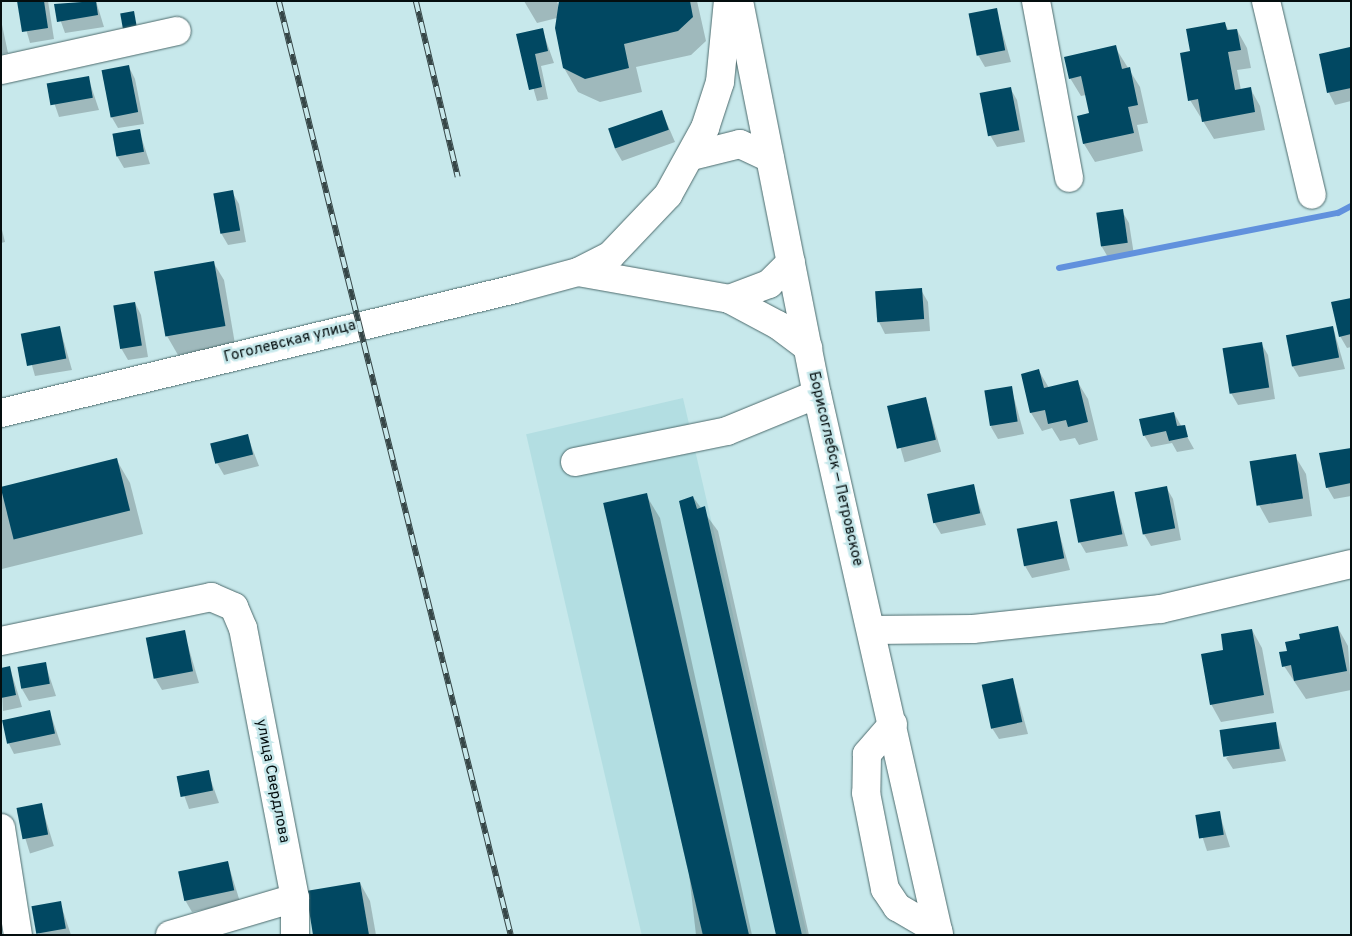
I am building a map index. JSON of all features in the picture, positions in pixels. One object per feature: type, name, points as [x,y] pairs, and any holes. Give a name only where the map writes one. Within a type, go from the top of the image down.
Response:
[{"type":"street","points":[[578,272],[633,237],[668,195],[692,156],[720,82],[728,1]]},
{"type":"street","name":"Борисоглебск — Петровское","points":[[739,1],[817,394],[872,630],[939,933]]},
{"type":"street","points":[[1036,1],[1069,178]]},
{"type":"street","points":[[1266,1],[1312,195]]},
{"type":"street","points":[[1,70],[177,30]]},
{"type":"street","points":[[692,156],[740,144],[770,158]]},
{"type":"street","points":[[729,299],[769,284],[791,262]]},
{"type":"street","points":[[578,272],[729,299],[778,325],[808,348]]},
{"type":"street","name":"Гоголевская улица","points":[[1,414],[578,272]]},
{"type":"street","points":[[575,462],[727,431],[817,394]]},
{"type":"street","points":[[872,630],[973,629],[1161,609],[1351,564]]},
{"type":"street","name":"улица Свердлова","points":[[1,641],[211,597],[234,607],[243,628],[295,898],[295,935]]},
{"type":"street","points":[[893,724],[867,754],[866,793],[885,889],[897,908],[939,933]]},
{"type":"street","points":[[1,828],[18,935]]},
{"type":"street","points":[[170,935],[295,898]]},
{"type":"shaded area","points":[[683,398],[807,935],[642,935],[526,434]]},
{"type":"building","points":[[17,1],[44,1],[48,28],[22,32]]},
{"type":"building","points":[[96,1],[98,15],[57,22],[54,4]]},
{"type":"building","points":[[559,1],[690,1],[693,17],[678,31],[624,44],[629,68],[585,79],[563,68],[555,28]]},
{"type":"building","points":[[997,8],[1005,50],[977,56],[969,14]]},
{"type":"building","points":[[134,11],[137,28],[123,30],[120,13]]},
{"type":"building","points":[[1225,22],[1227,30],[1237,29],[1241,50],[1228,52],[1235,90],[1251,87],[1255,112],[1202,122],[1198,99],[1188,101],[1180,53],[1190,51],[1186,29]]},
{"type":"building","points":[[543,28],[548,51],[535,54],[542,87],[529,90],[516,34]]},
{"type":"building","points":[[1116,45],[1122,69],[1130,67],[1138,105],[1128,107],[1134,133],[1083,144],[1077,116],[1089,113],[1081,76],[1069,79],[1064,57]]},
{"type":"building","points":[[1350,47],[1351,88],[1327,93],[1319,54]]},
{"type":"building","points":[[129,65],[138,112],[111,117],[102,70]]},
{"type":"building","points":[[89,76],[93,98],[50,105],[47,83]]},
{"type":"building","points":[[1011,87],[1019,130],[988,136],[980,93]]},
{"type":"building","points":[[662,110],[669,130],[615,148],[608,129]]},
{"type":"building","points":[[140,129],[144,152],[116,157],[112,134]]},
{"type":"building","points":[[233,190],[240,230],[220,234],[213,193]]},
{"type":"building","points":[[1123,209],[1128,243],[1101,246],[1096,213]]},
{"type":"building","points":[[214,261],[225,326],[165,337],[154,272]]},
{"type":"building","points":[[922,288],[924,319],[877,322],[875,291]]},
{"type":"building","points":[[1351,298],[1351,334],[1339,337],[1331,302]]},
{"type":"building","points":[[135,302],[142,345],[120,349],[113,305]]},
{"type":"building","points":[[60,326],[66,358],[27,366],[21,334]]},
{"type":"building","points":[[1333,326],[1339,357],[1292,367],[1286,335]]},
{"type":"building","points":[[1262,342],[1269,387],[1230,394],[1222,348]]},
{"type":"building","points":[[1039,369],[1044,388],[1078,380],[1088,422],[1068,427],[1066,420],[1048,424],[1045,410],[1030,413],[1021,374]]},
{"type":"building","points":[[1012,386],[1018,422],[990,426],[984,390]]},
{"type":"building","points":[[926,397],[936,440],[897,449],[887,406]]},
{"type":"building","points":[[1174,412],[1177,426],[1185,425],[1188,437],[1169,441],[1166,431],[1143,436],[1139,419]]},
{"type":"building","points":[[248,434],[253,454],[215,464],[210,443]]},
{"type":"building","points":[[1351,448],[1351,483],[1326,488],[1319,453]]},
{"type":"building","points":[[1296,454],[1303,498],[1257,506],[1250,461]]},
{"type":"building","points":[[117,458],[130,510],[14,539],[1,487]]},
{"type":"building","points":[[974,484],[980,513],[933,523],[927,494]]},
{"type":"building","points":[[1167,486],[1175,528],[1143,535],[1135,492]]},
{"type":"building","points":[[1114,491],[1122,534],[1078,543],[1070,500]]},
{"type":"building","points":[[647,493],[749,934],[703,935],[603,503]]},
{"type":"building","points":[[693,496],[697,509],[705,506],[802,935],[776,935],[679,501]]},
{"type":"building","points":[[1057,521],[1064,558],[1024,566],[1017,529]]},
{"type":"building","points":[[1338,626],[1347,671],[1294,681],[1291,665],[1282,667],[1279,652],[1287,651],[1285,642],[1300,639],[1299,634]]},
{"type":"building","points":[[1252,629],[1264,695],[1210,705],[1201,654],[1223,650],[1221,634]]},
{"type":"building","points":[[185,630],[193,671],[154,679],[146,638]]},
{"type":"building","points":[[46,662],[50,684],[21,689],[17,667]]},
{"type":"building","points":[[10,666],[16,695],[1,698],[1,668]]},
{"type":"building","points":[[1013,678],[1022,722],[991,729],[982,685]]},
{"type":"building","points":[[50,710],[55,733],[7,744],[2,720]]},
{"type":"building","points":[[1276,722],[1280,749],[1223,757],[1220,730]]},
{"type":"building","points":[[209,770],[213,791],[181,797],[177,776]]},
{"type":"building","points":[[42,803],[48,834],[23,839],[16,808]]},
{"type":"building","points":[[1220,811],[1224,835],[1199,839],[1195,815]]},
{"type":"building","points":[[228,861],[234,890],[184,901],[178,872]]},
{"type":"building","points":[[360,882],[369,935],[313,935],[306,891]]},
{"type":"building","points":[[61,901],[66,929],[36,934],[31,906]]},
{"type":"waterway","points":[[1059,268],[1338,213],[1351,206]]},
{"type":"railway","points":[[279,1],[511,935]]},
{"type":"railway","points":[[416,1],[458,177]]}]
